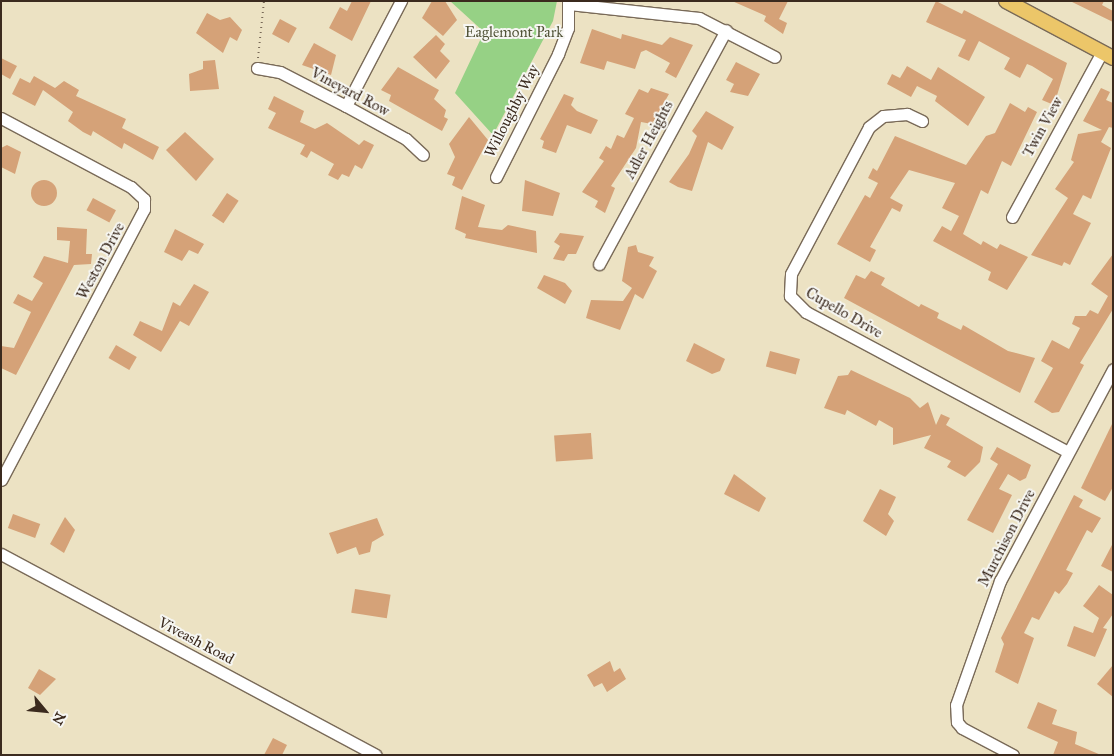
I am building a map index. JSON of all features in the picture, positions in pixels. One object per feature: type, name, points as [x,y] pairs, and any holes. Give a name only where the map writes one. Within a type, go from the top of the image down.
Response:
[{"type":"main road","points":[[1006,1],[1107,55]]},
{"type":"street","points":[[346,106],[401,1]]},
{"type":"street","points":[[568,3],[699,18],[775,56]]},
{"type":"street","name":"Willoughby Way","points":[[496,177],[558,54],[568,28],[568,3]]},
{"type":"street","name":"Adler Heights","points":[[599,264],[726,30]]},
{"type":"street","name":"Twin View","points":[[1012,216],[1107,55]]},
{"type":"street","name":"Vineyard Row","points":[[257,68],[280,72],[346,106],[406,139],[423,155]]},
{"type":"street","name":"Cupello Drive","points":[[922,121],[907,114],[883,116],[869,127],[791,274],[790,296],[806,312],[1068,452]]},
{"type":"street","name":"Weston Drive","points":[[1,118],[131,187],[144,199],[144,209],[1,480]]},
{"type":"street","name":"Murchison Drive","points":[[1012,755],[962,728],[957,722],[956,705],[995,593],[1113,369]]},
{"type":"street","name":"Viveash Road","points":[[1,554],[376,755]]},
{"type":"path","points":[[257,68],[264,1]]},
{"type":"green space","name":"Eaglemont Park","points":[[450,1],[557,1],[553,21],[493,135],[455,93],[484,32]]},
{"type":"building","points":[[352,1],[371,1],[352,41],[329,28],[340,7],[347,11]]},
{"type":"building","points":[[432,1],[445,1],[457,20],[443,36],[422,18]]},
{"type":"building","points":[[732,1],[788,1],[779,19],[787,23],[783,34],[764,21],[766,16]]},
{"type":"building","points":[[936,1],[962,14],[964,10],[1067,63],[1054,105],[1042,100],[1053,79],[1032,66],[1027,64],[1020,78],[1004,69],[1010,58],[979,41],[969,61],[958,56],[966,40],[926,22]]},
{"type":"building","points":[[1070,1],[1104,1],[1102,5],[1113,11],[1113,22]]},
{"type":"building","points":[[207,13],[220,20],[230,17],[242,30],[237,41],[230,37],[223,53],[196,33]]},
{"type":"building","points":[[280,19],[297,28],[289,43],[272,34]]},
{"type":"building","points":[[592,29],[621,39],[622,34],[662,45],[670,37],[693,45],[676,78],[665,72],[670,63],[646,50],[641,52],[635,69],[607,61],[604,70],[580,63]]},
{"type":"building","points":[[436,35],[445,44],[440,51],[450,61],[436,79],[413,57]]},
{"type":"building","points":[[314,43],[336,55],[331,75],[302,65]]},
{"type":"building","points":[[1,58],[17,66],[10,79],[1,74]]},
{"type":"building","points":[[215,60],[219,89],[190,91],[189,74],[203,69],[203,61]]},
{"type":"building","points":[[736,62],[760,74],[748,96],[730,92],[734,84],[726,80]]},
{"type":"building","points":[[907,66],[931,80],[938,67],[985,97],[968,126],[935,101],[937,96],[917,86],[911,97],[887,84],[892,74],[900,78]]},
{"type":"building","points":[[398,67],[439,90],[434,99],[446,110],[444,117],[448,119],[442,131],[389,101],[391,95],[381,90]]},
{"type":"building","points":[[34,76],[55,88],[64,81],[79,90],[76,96],[126,119],[122,128],[159,147],[153,160],[124,143],[122,149],[93,131],[91,136],[83,132],[68,121],[73,112],[43,90],[35,106],[12,94],[20,78],[30,83]]},
{"type":"building","points":[[651,88],[669,94],[652,124],[641,122],[636,148],[611,186],[615,188],[605,213],[595,207],[598,201],[582,192],[604,161],[599,158],[606,146],[611,149],[617,135],[624,138],[634,118],[625,114],[639,89],[648,93]]},
{"type":"building","points":[[1101,88],[1110,92],[1106,100],[1113,103],[1113,128],[1109,127],[1101,142],[1111,148],[1091,199],[1083,195],[1073,214],[1091,223],[1070,265],[1064,262],[1062,266],[1031,255],[1068,198],[1055,189],[1074,162],[1071,160],[1078,134],[1102,130],[1083,121]]},
{"type":"building","points":[[564,94],[574,98],[571,105],[577,111],[598,120],[591,134],[567,125],[556,153],[542,148],[544,141],[540,139]]},
{"type":"building","points":[[274,96],[304,111],[300,122],[315,129],[327,123],[359,145],[364,140],[374,145],[362,169],[355,165],[349,177],[342,174],[338,180],[328,175],[334,164],[311,151],[307,158],[300,154],[305,145],[268,128],[276,113],[268,109]]},
{"type":"building","points":[[1010,103],[1025,112],[1028,107],[1037,112],[1011,166],[1002,161],[988,194],[981,190],[963,234],[981,245],[983,241],[997,249],[1000,244],[1028,257],[1007,290],[988,280],[991,272],[933,241],[942,226],[951,231],[959,216],[942,208],[955,183],[909,170],[890,198],[903,205],[900,212],[892,208],[870,247],[876,250],[870,262],[837,244],[865,195],[870,198],[878,183],[868,178],[873,168],[877,171],[895,136],[966,165],[986,136],[995,133]]},
{"type":"building","points":[[706,111],[734,127],[722,150],[708,142],[692,191],[669,182],[689,154],[697,136],[692,131]]},
{"type":"building","points":[[469,117],[488,140],[462,190],[452,185],[455,177],[447,174],[455,157],[449,144]]},
{"type":"building","points":[[185,132],[214,159],[196,181],[166,150]]},
{"type":"building","points":[[7,145],[21,152],[15,174],[1,167],[1,148]]},
{"type":"building","points":[[44,180],[53,184],[57,193],[53,202],[44,206],[35,202],[31,193],[35,184]]},
{"type":"building","points":[[525,180],[560,193],[553,216],[522,211]]},
{"type":"building","points":[[227,193],[239,201],[224,223],[212,215]]},
{"type":"building","points":[[462,196],[485,205],[478,227],[502,230],[508,225],[536,231],[537,253],[465,238],[466,234],[455,229]]},
{"type":"building","points":[[93,198],[116,210],[109,223],[86,210]]},
{"type":"building","points":[[57,227],[87,229],[86,254],[92,254],[91,264],[74,265],[16,375],[1,368],[1,346],[14,348],[31,312],[13,303],[18,294],[32,301],[43,283],[33,277],[44,256],[68,263],[70,241],[57,240]]},
{"type":"building","points":[[175,229],[204,244],[198,254],[189,250],[182,261],[164,252]]},
{"type":"building","points":[[560,233],[584,236],[576,254],[568,254],[564,261],[553,259],[560,246],[554,242]]},
{"type":"building","points":[[636,245],[638,252],[654,257],[649,266],[657,271],[643,299],[635,294],[620,330],[586,318],[591,300],[623,301],[632,288],[622,281],[628,247]]},
{"type":"building","points":[[1113,254],[1113,309],[1080,363],[1084,365],[1059,412],[1052,413],[1034,402],[1053,368],[1041,361],[1052,340],[1069,349],[1080,328],[1072,324],[1075,316],[1086,316],[1090,310],[1098,314],[1108,296],[1091,284]]},
{"type":"building","points":[[871,271],[885,278],[881,285],[919,307],[921,304],[939,313],[937,318],[961,330],[963,325],[1008,351],[1035,358],[1020,393],[844,298],[856,275],[865,279]]},
{"type":"building","points":[[544,275],[565,283],[572,291],[565,304],[537,288]]},
{"type":"building","points":[[194,284],[209,292],[189,326],[180,321],[161,352],[133,335],[140,321],[162,331],[173,302],[180,306]]},
{"type":"building","points":[[694,343],[725,359],[720,371],[712,374],[686,361]]},
{"type":"building","points":[[116,345],[137,357],[129,370],[109,358]]},
{"type":"building","points":[[770,351],[800,359],[796,374],[766,366]]},
{"type":"building","points":[[851,370],[910,398],[920,408],[928,402],[936,425],[941,414],[950,418],[946,425],[983,447],[980,462],[965,477],[947,467],[951,461],[924,448],[931,435],[893,445],[893,428],[879,420],[876,426],[847,410],[845,415],[824,408],[838,376],[848,375]]},
{"type":"building","points":[[1113,422],[1113,487],[1105,501],[1081,488]]},
{"type":"building","points":[[591,433],[593,459],[556,462],[554,436]]},
{"type":"building","points":[[997,447],[1031,465],[1026,478],[1020,481],[1008,474],[999,489],[1012,495],[993,533],[967,520],[998,464],[990,459]]},
{"type":"building","points":[[734,474],[766,498],[759,512],[724,494]]},
{"type":"building","points":[[880,489],[896,497],[888,514],[894,521],[886,536],[863,521]]},
{"type":"building","points":[[1074,495],[1083,500],[1079,507],[1101,518],[1092,533],[1087,530],[1066,570],[1073,573],[1067,584],[1059,594],[1055,591],[1039,620],[1032,617],[1024,633],[1034,638],[1018,684],[995,672],[1004,644],[1001,638]]},
{"type":"building","points":[[13,514],[40,524],[35,538],[8,528]]},
{"type":"building","points":[[65,517],[75,530],[64,553],[50,544]]},
{"type":"building","points":[[377,518],[384,535],[372,542],[370,552],[359,555],[356,547],[337,554],[329,533]]},
{"type":"building","points":[[1113,543],[1113,572],[1101,566]]},
{"type":"building","points":[[1099,585],[1113,595],[1113,614],[1103,628],[1107,629],[1095,657],[1067,646],[1074,626],[1093,633],[1099,618],[1083,606]]},
{"type":"building","points":[[355,589],[391,595],[387,618],[351,613]]},
{"type":"building","points":[[610,661],[614,672],[620,668],[626,679],[607,692],[602,683],[594,687],[587,675]]},
{"type":"building","points":[[1113,665],[1113,697],[1097,684]]},
{"type":"building","points":[[39,669],[56,679],[40,695],[28,688]]},
{"type":"building","points":[[1038,702],[1057,710],[1052,724],[1077,732],[1075,744],[1101,755],[1053,755],[1058,742],[1027,728]]},
{"type":"building","points":[[273,738],[287,745],[282,755],[264,755]]}]
